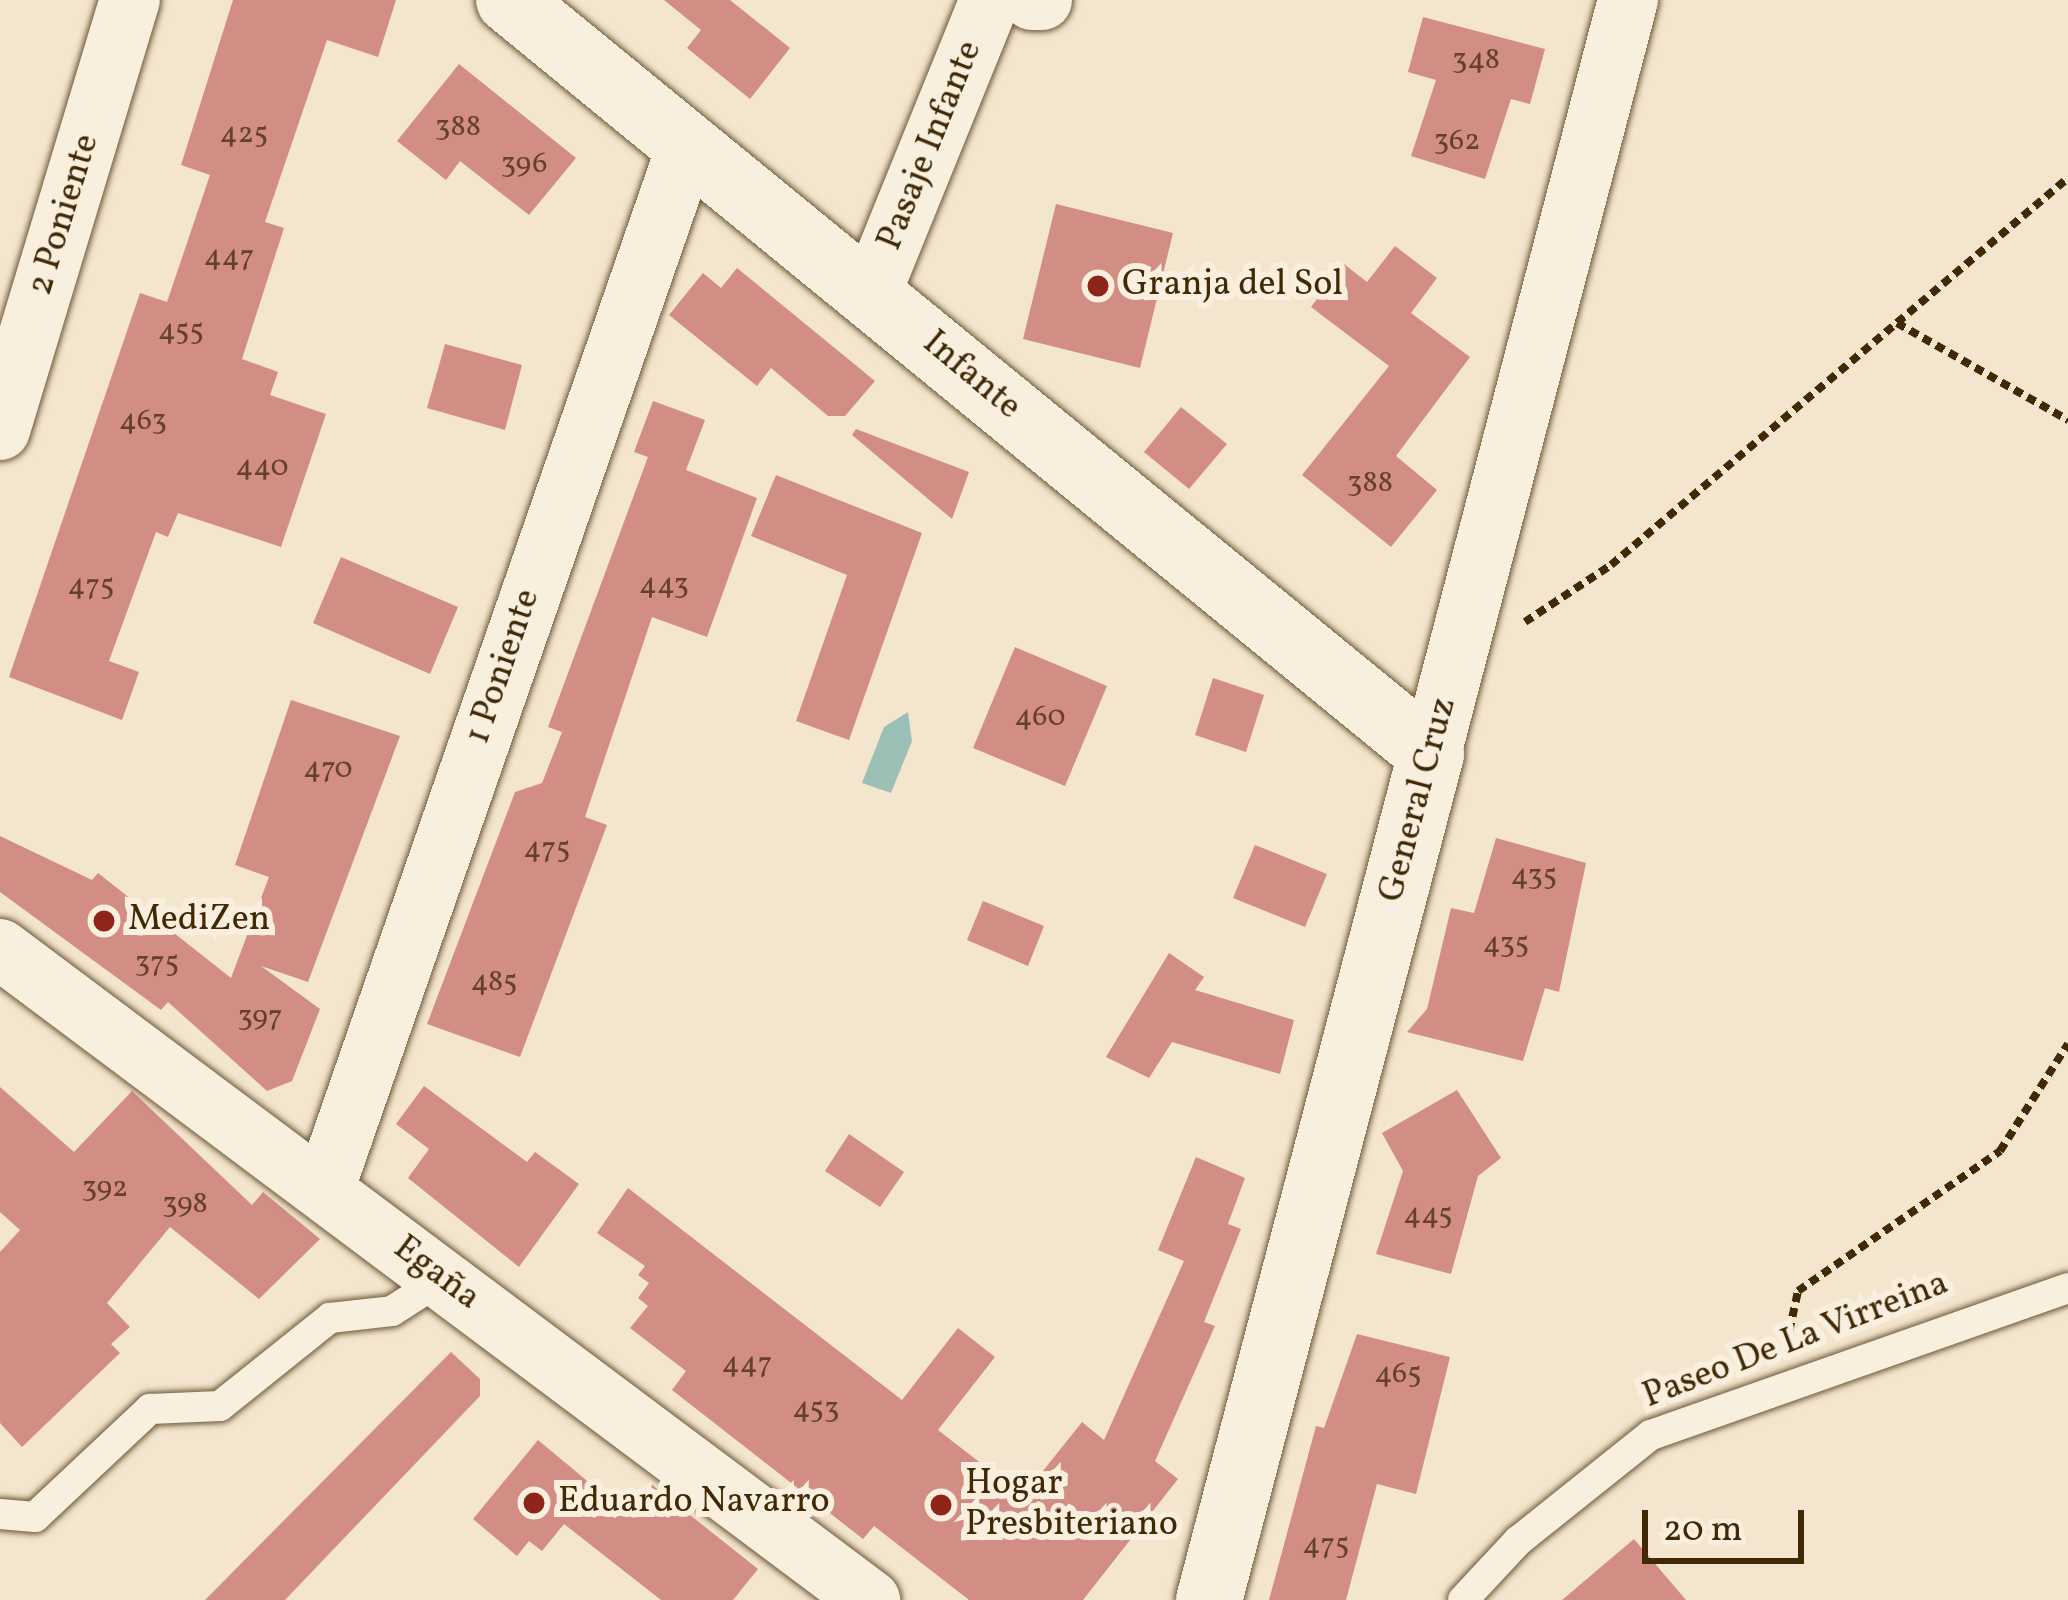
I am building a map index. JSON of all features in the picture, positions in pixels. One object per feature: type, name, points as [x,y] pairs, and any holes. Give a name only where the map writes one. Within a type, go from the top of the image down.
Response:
[{"type":"street","name":"2 Poniente","points":[[0,430],[130,0]]},
{"type":"street","name":"Pasaje Infante","points":[[871,293],[990,0]]},
{"type":"street","points":[[1032,0],[1042,0]]},
{"type":"street","name":"General Cruz","points":[[1209,1600],[1628,0]]},
{"type":"street","name":"Infante","points":[[534,10],[687,146],[1431,754]]},
{"type":"street","name":"1 Poniente","points":[[324,1190],[687,146]]},
{"type":"street","name":"Egaña","points":[[0,950],[870,1600]]},
{"type":"lane","points":[[0,1514],[34,1517],[151,1409],[220,1406],[330,1318],[392,1311],[442,1279]]},
{"type":"lane","name":"Paseo De La Virreina","points":[[1463,1600],[1518,1541],[1651,1435],[1778,1382],[2068,1288]]},
{"type":"path","points":[[1463,631],[1503,637],[1611,565],[2068,178]]},
{"type":"path","points":[[1897,323],[2068,420]]},
{"type":"path","points":[[1778,1382],[1798,1291],[2000,1151],[2068,1044]]},
{"type":"water","points":[[908,712],[912,741],[891,793],[862,783],[884,727]]},
{"type":"building","points":[[233,0],[396,0],[378,57],[327,40],[265,222],[284,228],[242,359],[278,372],[270,395],[326,414],[281,547],[178,513],[168,537],[156,532],[109,661],[139,672],[122,720],[9,677],[140,293],[167,302],[210,175],[181,165]]},
{"type":"building","points":[[664,0],[730,0],[790,48],[750,99],[687,48],[701,30]]},
{"type":"building","points":[[1423,17],[1545,49],[1530,104],[1511,99],[1485,179],[1411,156],[1436,80],[1408,72]]},
{"type":"building","points":[[459,64],[576,158],[529,215],[460,161],[446,180],[397,141]]},
{"type":"building","name":"Granja del Sol","points":[[1056,204],[1173,233],[1140,368],[1023,339]]},
{"type":"building","points":[[1395,246],[1437,278],[1411,313],[1470,357],[1396,456],[1437,490],[1391,547],[1302,475],[1389,366],[1311,307],[1344,264],[1367,282]]},
{"type":"building","points":[[737,268],[875,381],[845,416],[828,416],[771,368],[757,386],[669,315],[703,273],[721,288]]},
{"type":"building","points":[[445,344],[522,365],[505,430],[427,408]]},
{"type":"building","points":[[653,401],[705,420],[686,470],[757,498],[707,637],[652,617],[585,817],[607,825],[520,1057],[427,1024],[515,792],[542,783],[562,732],[548,727],[648,457],[634,452]]},
{"type":"building","points":[[1181,407],[1227,444],[1189,489],[1144,452]]},
{"type":"building","points":[[856,429],[969,472],[952,519],[852,435]]},
{"type":"building","points":[[776,475],[922,533],[849,740],[796,721],[847,575],[751,536]]},
{"type":"building","points":[[341,557],[458,607],[430,674],[313,623]]},
{"type":"building","points":[[1015,647],[1107,686],[1065,786],[973,748]]},
{"type":"building","points":[[1213,678],[1264,695],[1246,752],[1195,735]]},
{"type":"building","points":[[291,700],[400,736],[308,982],[261,966],[320,1009],[292,1081],[267,1091],[168,1002],[161,1010],[0,892],[0,836],[92,880],[98,873],[231,978],[269,877],[235,865]]},
{"type":"building","points":[[1496,838],[1586,863],[1559,992],[1545,988],[1523,1061],[1407,1032],[1427,1009],[1451,908],[1474,913]]},
{"type":"building","points":[[1255,845],[1327,874],[1305,927],[1233,898]]},
{"type":"building","points":[[983,901],[1044,926],[1028,966],[967,940]]},
{"type":"building","points":[[1169,953],[1204,977],[1195,990],[1294,1020],[1280,1074],[1172,1042],[1149,1078],[1106,1057]]},
{"type":"building","points":[[424,1086],[527,1162],[535,1152],[579,1184],[519,1267],[408,1178],[429,1149],[396,1124]]},
{"type":"building","points":[[0,1087],[74,1152],[132,1091],[252,1205],[263,1192],[320,1239],[259,1299],[170,1227],[107,1303],[130,1327],[111,1344],[120,1353],[22,1447],[0,1423],[0,1252],[20,1230],[0,1212]]},
{"type":"building","points":[[1457,1090],[1501,1158],[1478,1176],[1451,1274],[1376,1254],[1403,1171],[1382,1133]]},
{"type":"building","points":[[849,1134],[904,1172],[880,1207],[825,1171]]},
{"type":"building","points":[[1196,1157],[1245,1178],[1228,1224],[1241,1229],[1204,1322],[1215,1326],[1155,1461],[1178,1479],[1083,1600],[969,1600],[874,1526],[863,1539],[672,1390],[686,1371],[630,1328],[648,1306],[638,1298],[649,1283],[638,1275],[645,1266],[597,1233],[628,1188],[902,1400],[958,1328],[995,1357],[938,1430],[1023,1496],[1082,1422],[1104,1440],[1184,1261],[1158,1250]]},
{"type":"building","points":[[1357,1334],[1450,1357],[1416,1494],[1377,1484],[1346,1600],[1269,1600],[1316,1426],[1324,1428]]},
{"type":"building","points":[[451,1352],[480,1379],[480,1396],[285,1600],[205,1600]]},
{"type":"building","points":[[538,1440],[627,1514],[651,1484],[758,1569],[733,1600],[661,1600],[564,1524],[542,1551],[529,1541],[517,1556],[473,1519]]},
{"type":"building","points":[[1634,1539],[1686,1600],[1562,1600]]},
{"type":"place","name":"Granja del Sol","points":[[1098,286]]},
{"type":"place","name":"MediZen","points":[[104,921]]},
{"type":"place","name":"Eduardo Navarro","points":[[534,1503]]},
{"type":"place","name":"Hogar Presbiteriano","points":[[941,1505]]}]
